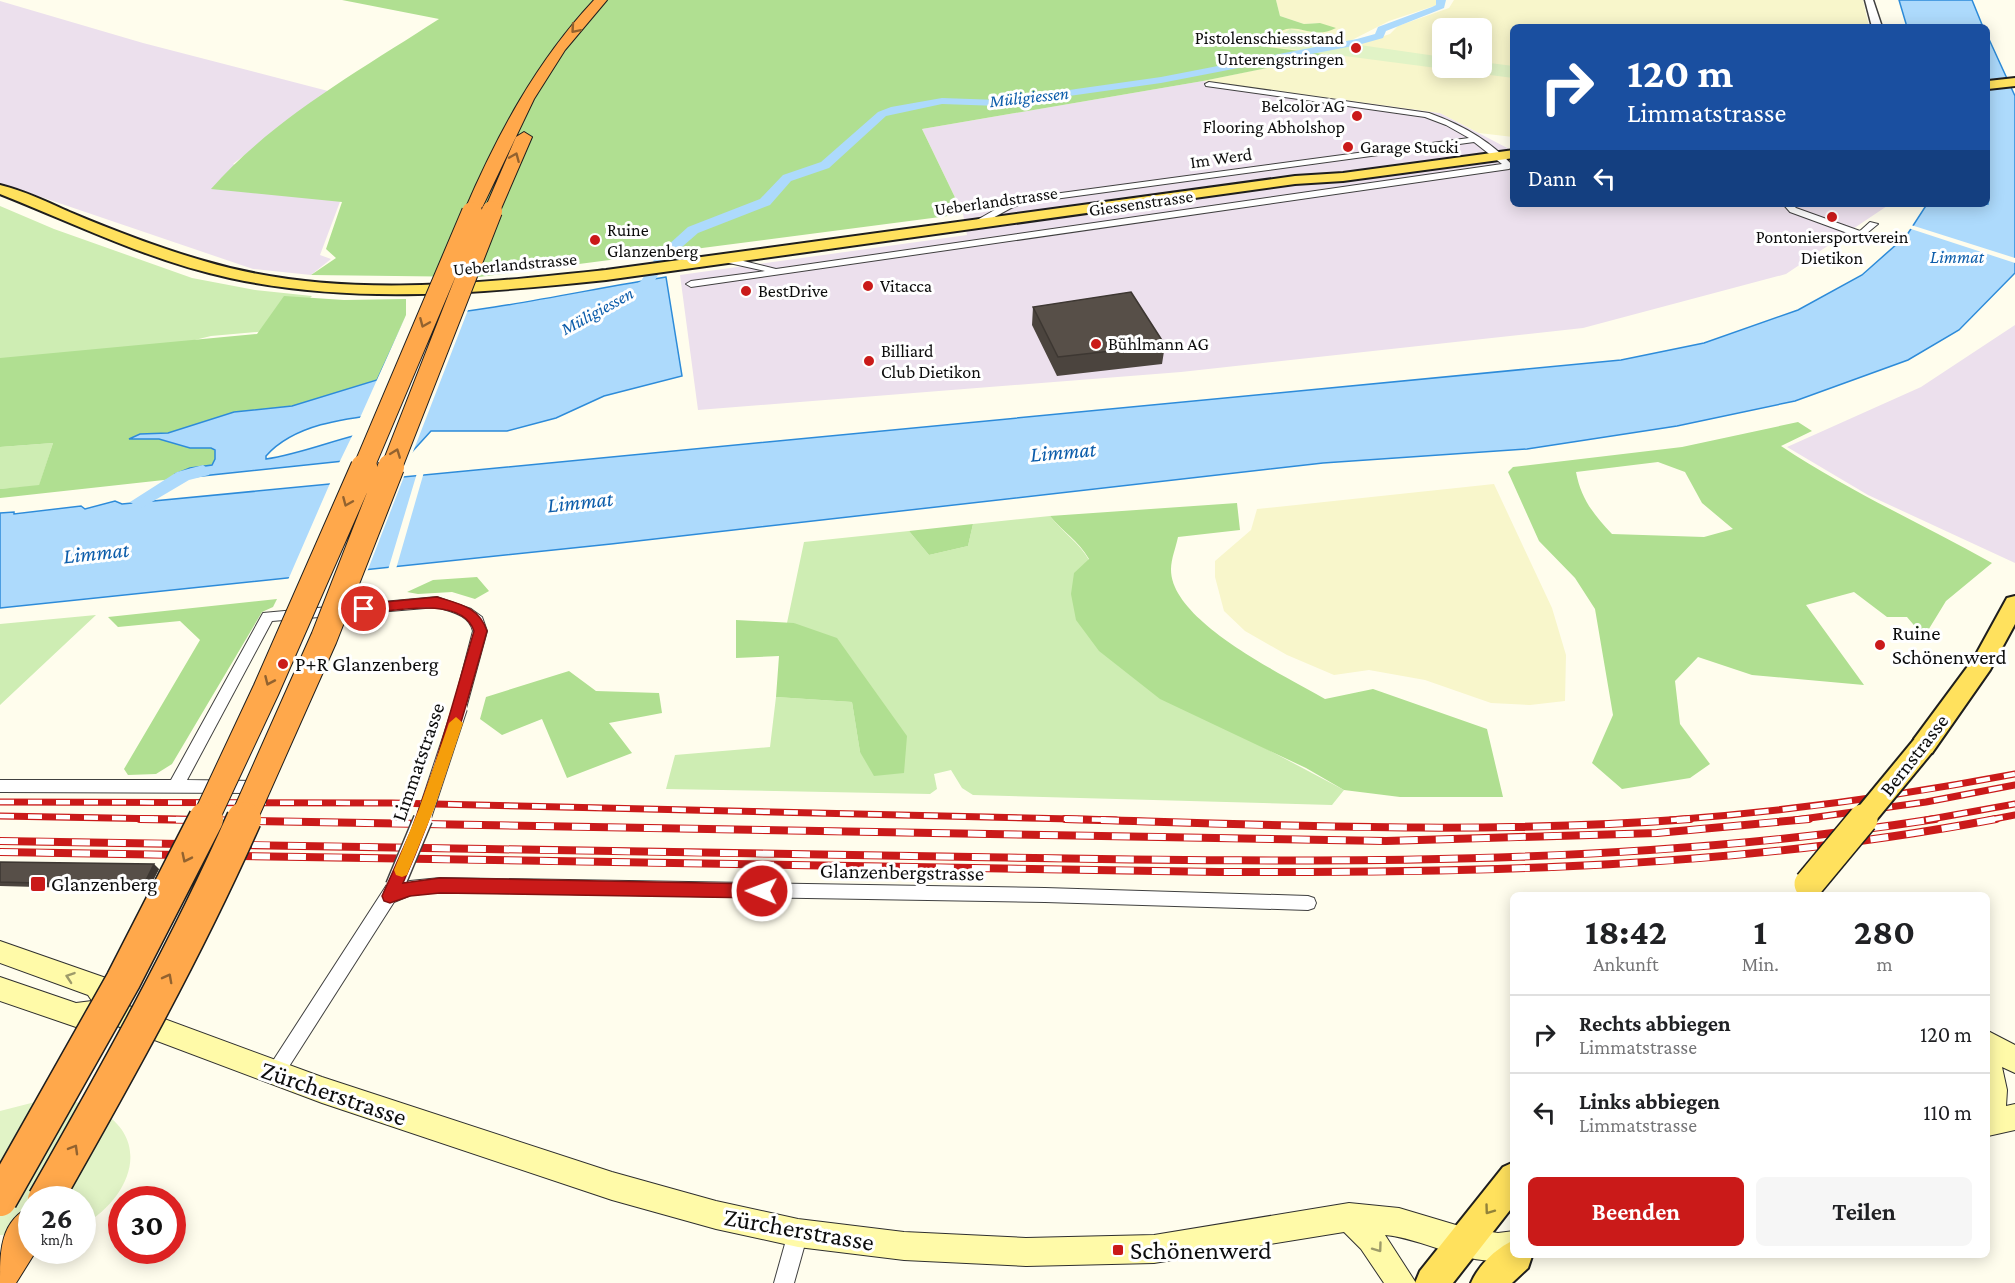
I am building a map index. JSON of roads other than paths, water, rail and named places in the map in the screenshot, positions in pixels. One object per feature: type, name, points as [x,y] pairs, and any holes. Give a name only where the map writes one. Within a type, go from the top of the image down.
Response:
[{"type":"highway","points":[[53,1186],[129,1053],[198,921],[324,638],[482,211],[506,135],[560,46],[601,0]]},
{"type":"highway","points":[[545,98],[574,53],[619,0]]},
{"type":"highway","points":[[0,1199],[85,1053],[152,928],[235,758],[482,211],[531,123]]},
{"type":"highway","points":[[0,1274],[18,1246]]},
{"type":"main road","points":[[1990,85],[2015,82]]},
{"type":"main road","name":"Ueberlandstrasse","points":[[0,189],[187,262],[229,273],[299,285],[398,291],[517,285],[628,272],[1295,180],[1343,177],[1494,153],[1510,148]]},
{"type":"main road","name":"Ueberlandstrasse","points":[[1494,153],[1510,161]]},
{"type":"main road","name":"Bernstrasse","points":[[1804,890],[1923,746],[1982,664],[2015,604]]},
{"type":"main road","points":[[0,952],[97,986],[112,1012]]},
{"type":"main road","name":"Zürcherstrasse","points":[[0,989],[76,1015],[112,1012],[275,1073],[616,1187],[716,1215],[798,1233],[904,1246],[1026,1252],[1154,1249],[1349,1217],[1399,1222],[1466,1242],[1498,1247],[1510,1246]]},
{"type":"main road","points":[[1990,1045],[2015,1060]]},
{"type":"main road","points":[[1990,1071],[1998,1121]]},
{"type":"main road","points":[[1432,1283],[1510,1183]]},
{"type":"main road","points":[[1349,1217],[1371,1239],[1401,1283]]},
{"type":"main road","points":[[1488,1283],[1514,1258]]},
{"type":"street","points":[[1869,0],[1876,24]]},
{"type":"street","points":[[1209,84],[1426,115],[1445,120],[1494,153]]},
{"type":"street","name":"Im Werd","points":[[975,224],[1008,206],[1024,201],[1476,139]]},
{"type":"street","name":"Giessenstrasse","points":[[691,284],[1510,162]]},
{"type":"street","points":[[1790,207],[1862,235],[1873,224]]},
{"type":"street","name":"Giessenstrasse","points":[[723,259],[777,271]]},
{"type":"street","name":"Limmatstrasse","points":[[176,786],[268,616],[437,602],[466,612],[477,620],[480,631],[460,708],[418,831],[392,891],[275,1073]]},
{"type":"street","points":[[0,786],[271,788]]},
{"type":"street","name":"Glanzenbergstrasse","points":[[392,891],[440,885],[1045,895],[1308,903]]},
{"type":"street","points":[[784,1283],[798,1233]]},
{"type":"water","points":[[1899,0],[1972,0],[1982,24],[1906,24]]},
{"type":"water","name":"Limmat","points":[[1990,41],[2015,96],[2015,273],[1959,330],[1908,360],[1795,401],[1677,426],[1527,449],[1323,463],[611,544],[0,608],[0,513],[14,512],[14,514],[81,506],[85,509],[115,501],[122,504],[1621,360],[1704,343],[1798,310],[1862,275],[1907,235],[1925,207],[1990,207]]},
{"type":"water","points":[[666,277],[682,376],[604,396],[556,418],[507,431],[431,431],[410,454],[173,479],[175,474],[190,468],[212,465],[215,450],[190,448],[159,439],[129,439],[140,434],[168,433],[234,412],[292,406],[377,380],[406,318],[504,306]],"holes":[[[391,413],[385,429],[355,435],[296,453],[266,459],[266,456],[278,445],[292,436],[324,424]]]},
{"type":"waterway","name":"Müligiessen","points":[[627,294],[646,284],[662,258],[693,230],[765,202],[787,178],[825,165],[882,114],[895,109],[942,101],[999,103],[1161,80],[1228,65],[1358,42],[1379,36],[1382,29],[1441,6],[1441,0]]},
{"type":"waterway","name":"Müligiessen","points":[[139,502],[183,476],[203,471]]},
{"type":"railway","points":[[1671,820],[1844,802],[2015,774]]},
{"type":"railway","points":[[1795,820],[1926,802],[2015,785]]},
{"type":"railway","points":[[0,802],[392,803],[1116,820]]},
{"type":"railway","points":[[1926,820],[2015,804]]},
{"type":"railway","points":[[1989,820],[2015,815]]},
{"type":"railway","points":[[0,816],[221,820]]},
{"type":"railway","points":[[140,819],[1386,841],[1657,833],[1809,819]]},
{"type":"railway","points":[[1065,819],[1456,828],[1534,827],[1690,819]]},
{"type":"railway","points":[[0,841],[1093,859],[1455,859],[1696,847],[1816,835],[1935,819]]},
{"type":"railway","points":[[0,852],[1219,872],[1414,871],[1512,869],[1706,858],[1900,835],[1996,819]]},
{"type":"place","name":"Pistolenschiessstand Unterengstringen","points":[[1356,48]]},
{"type":"place","name":"Belcolor AG Flooring Abholshop","points":[[1357,116]]},
{"type":"place","name":"Garage Stucki","points":[[1348,147]]},
{"type":"place","name":"Pontoniersportverein Dietikon","points":[[1832,217]]},
{"type":"place","name":"Ruine Glanzenberg","points":[[595,240]]},
{"type":"place","name":"Vitacca","points":[[868,286]]},
{"type":"place","name":"BestDrive","points":[[746,291]]},
{"type":"place","name":"Bühlmann AG","points":[[1096,344]]},
{"type":"place","name":"Billiard Club Dietikon","points":[[869,361]]},
{"type":"place","name":"Ruine Schönenwerd","points":[[1880,645]]},
{"type":"place","name":"P+R Glanzenberg","points":[[283,664]]},
{"type":"place","name":"Glanzenberg","points":[[38,884]]},
{"type":"place","name":"Schönenwerd","points":[[1118,1250]]}]
